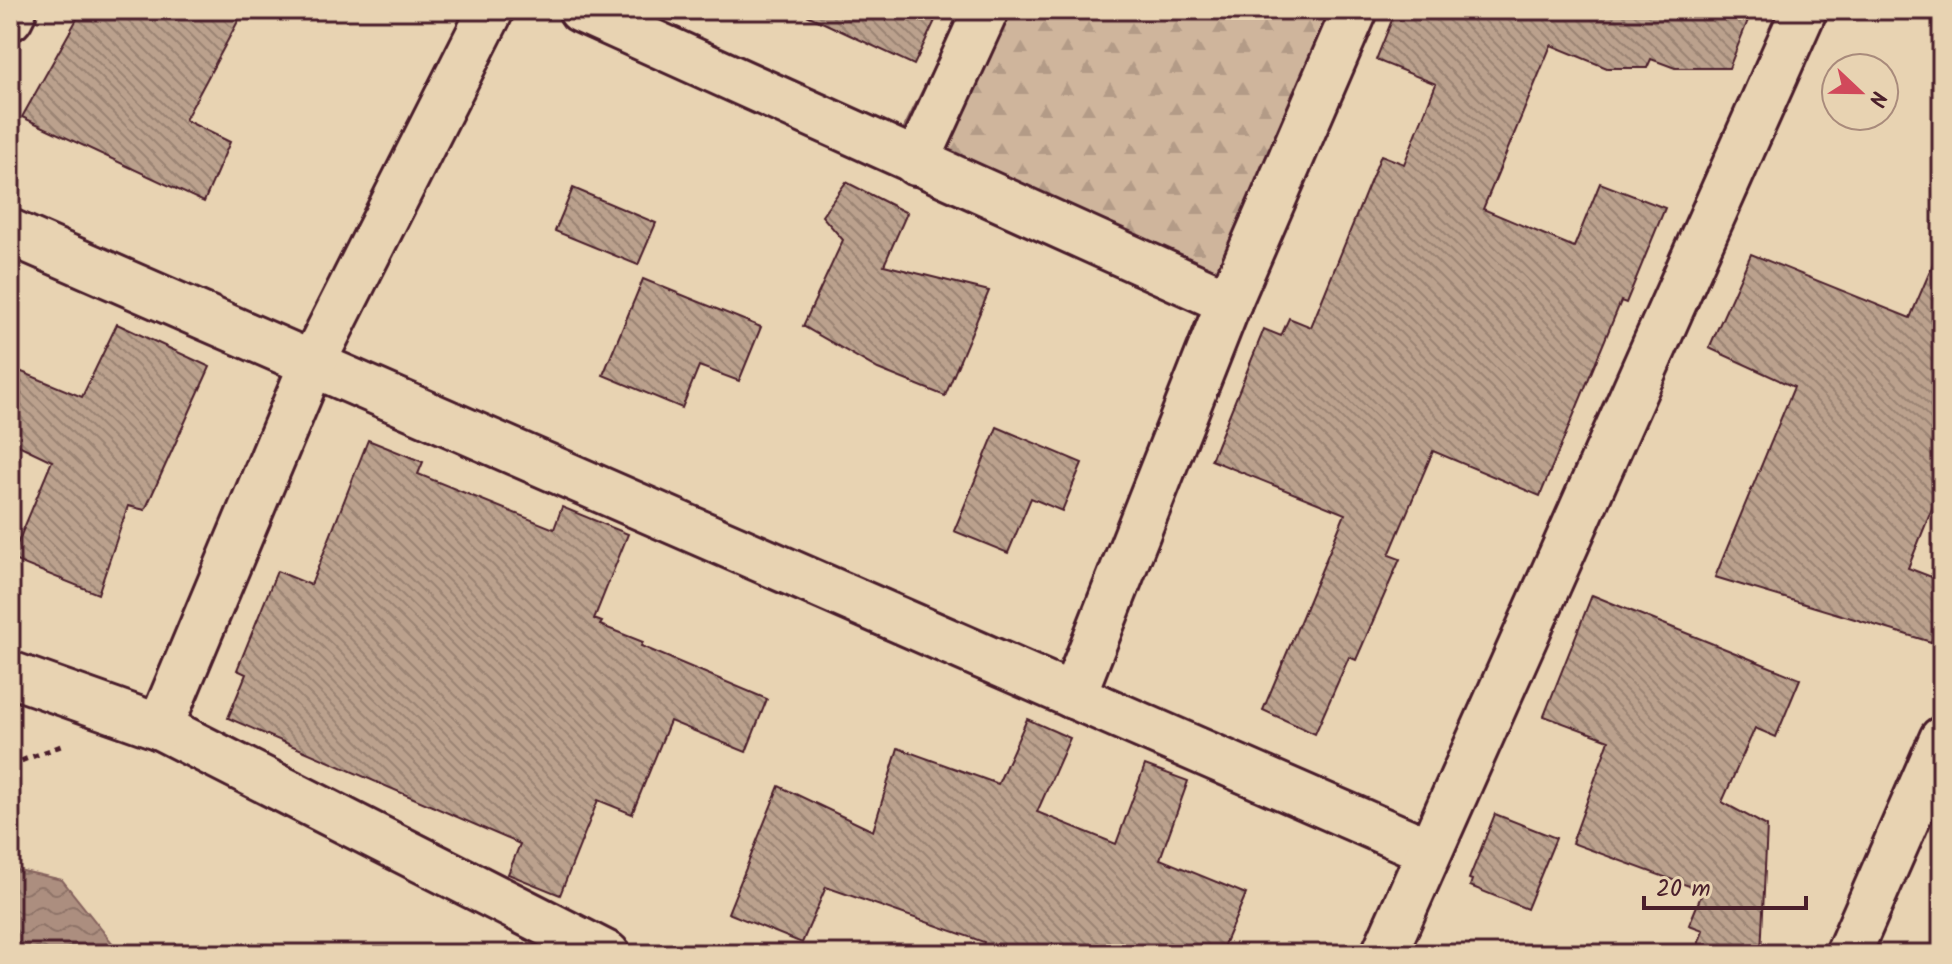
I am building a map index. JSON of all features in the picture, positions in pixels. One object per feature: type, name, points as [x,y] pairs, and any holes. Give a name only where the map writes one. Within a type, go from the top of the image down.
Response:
[{"type":"street","points":[[10,18],[14,10]]},
{"type":"street","points":[[160,727],[312,364],[491,10]]},
{"type":"street","points":[[581,10],[1229,302]]},
{"type":"street","points":[[916,163],[986,10]]},
{"type":"street","points":[[1073,696],[1229,302],[1355,10]]},
{"type":"street","points":[[1384,954],[1804,10]]},
{"type":"street","points":[[10,232],[1429,851]]},
{"type":"street","points":[[10,674],[160,727],[607,954]]},
{"type":"street","points":[[1848,954],[1942,739]]},
{"type":"green space","points":[[962,10],[1339,10],[1219,292],[894,148]]},
{"type":"water","points":[[10,868],[62,880],[121,954],[10,954]]},
{"type":"building","points":[[82,10],[244,10],[185,120],[230,142],[204,202],[22,117]]},
{"type":"building","points":[[796,10],[940,10],[914,65]]},
{"type":"building","points":[[1396,10],[1752,10],[1729,68],[1675,68],[1651,59],[1647,68],[1607,68],[1551,45],[1483,209],[1574,247],[1600,183],[1665,208],[1626,303],[1621,301],[1540,496],[1433,451],[1389,555],[1400,559],[1356,660],[1349,657],[1315,734],[1263,710],[1345,514],[1211,460],[1264,329],[1281,336],[1289,318],[1311,327],[1381,155],[1404,164],[1436,84],[1376,60]]},
{"type":"building","points":[[846,182],[907,213],[884,265],[989,291],[945,396],[878,369],[803,326],[843,240],[822,216]]},
{"type":"building","points":[[573,188],[656,223],[638,265],[555,231]]},
{"type":"building","points":[[1942,243],[1942,484],[1908,568],[1942,581],[1942,614],[1931,642],[1715,577],[1794,387],[1709,348],[1751,254],[1910,318]]},
{"type":"building","points":[[643,279],[761,327],[739,381],[699,366],[682,408],[603,375]]},
{"type":"building","points":[[117,324],[210,367],[145,510],[128,506],[98,594],[11,559],[52,461],[10,441],[10,367],[82,397]]},
{"type":"building","points":[[997,427],[1082,463],[1062,511],[1031,498],[1008,553],[954,531]]},
{"type":"building","points":[[368,440],[423,462],[418,474],[554,529],[562,507],[628,534],[594,619],[602,622],[600,625],[643,642],[641,646],[767,699],[746,752],[670,721],[632,814],[598,800],[560,895],[508,874],[520,844],[228,718],[246,674],[237,670],[277,571],[311,585]]},
{"type":"building","points":[[1592,595],[1800,679],[1776,737],[1755,728],[1722,802],[1767,826],[1761,954],[1695,954],[1703,930],[1689,925],[1703,891],[1572,843],[1609,740],[1544,716]]},
{"type":"building","points":[[1027,719],[1070,738],[1037,812],[1116,844],[1145,765],[1188,781],[1160,859],[1246,894],[1220,954],[980,954],[984,942],[826,887],[802,943],[728,913],[779,786],[873,831],[898,748],[998,784]]},
{"type":"building","points":[[1495,814],[1556,838],[1527,909],[1470,886],[1472,880],[1469,879]]}]
